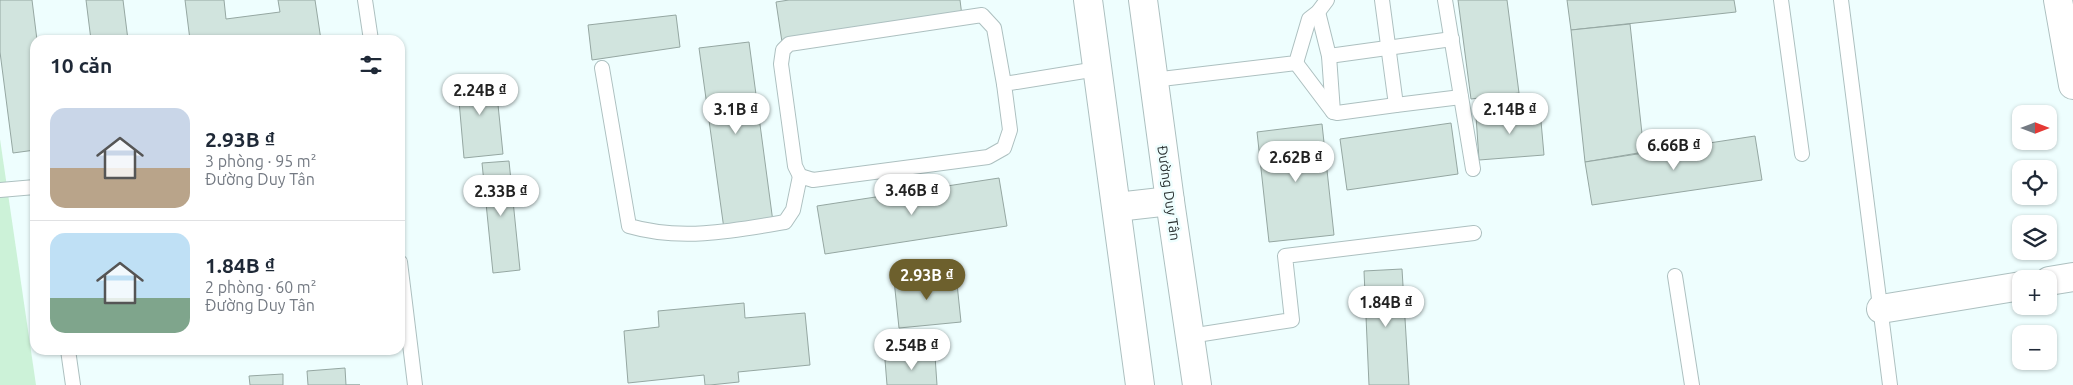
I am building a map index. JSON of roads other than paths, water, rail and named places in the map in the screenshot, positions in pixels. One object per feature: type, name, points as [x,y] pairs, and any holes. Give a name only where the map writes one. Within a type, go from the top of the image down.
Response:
[{"type":"street","points":[[1088,0],[1140,385]]},
{"type":"street","name":"Đường Duy Tân","points":[[1143,0],[1197,385]]},
{"type":"street","points":[[2058,0],[2073,85]]},
{"type":"street","points":[[1117,207],[1170,201]]},
{"type":"street","points":[[2057,280],[2073,277]]},
{"type":"street","points":[[1881,309],[2012,287]]},
{"type":"lane","points":[[365,0],[370,35]]},
{"type":"lane","points":[[1296,63],[1309,19],[1328,0]]},
{"type":"lane","points":[[1382,0],[1396,105]]},
{"type":"lane","points":[[1445,0],[1473,169]]},
{"type":"lane","points":[[1780,0],[1802,154]]},
{"type":"lane","points":[[1841,0],[1890,385]]},
{"type":"lane","points":[[1318,12],[1329,56],[1333,112]]},
{"type":"lane","points":[[602,68],[629,226],[650,232],[716,234],[785,222],[793,210],[800,176],[795,166],[781,64],[783,50],[789,44],[982,15],[994,28],[1010,130],[1004,148],[988,157],[813,180],[800,176]]},
{"type":"lane","points":[[1329,56],[1452,39]]},
{"type":"lane","points":[[1153,80],[1296,63]]},
{"type":"lane","points":[[1296,63],[1333,112],[1337,114],[1461,97]]},
{"type":"lane","points":[[1004,84],[1098,69]]},
{"type":"lane","points":[[0,190],[30,187]]},
{"type":"lane","points":[[1190,336],[1292,320],[1285,256],[1474,233]]},
{"type":"lane","points":[[1675,276],[1692,385]]},
{"type":"lane","points":[[405,303],[415,385]]},
{"type":"lane","points":[[69,355],[74,385]]}]
